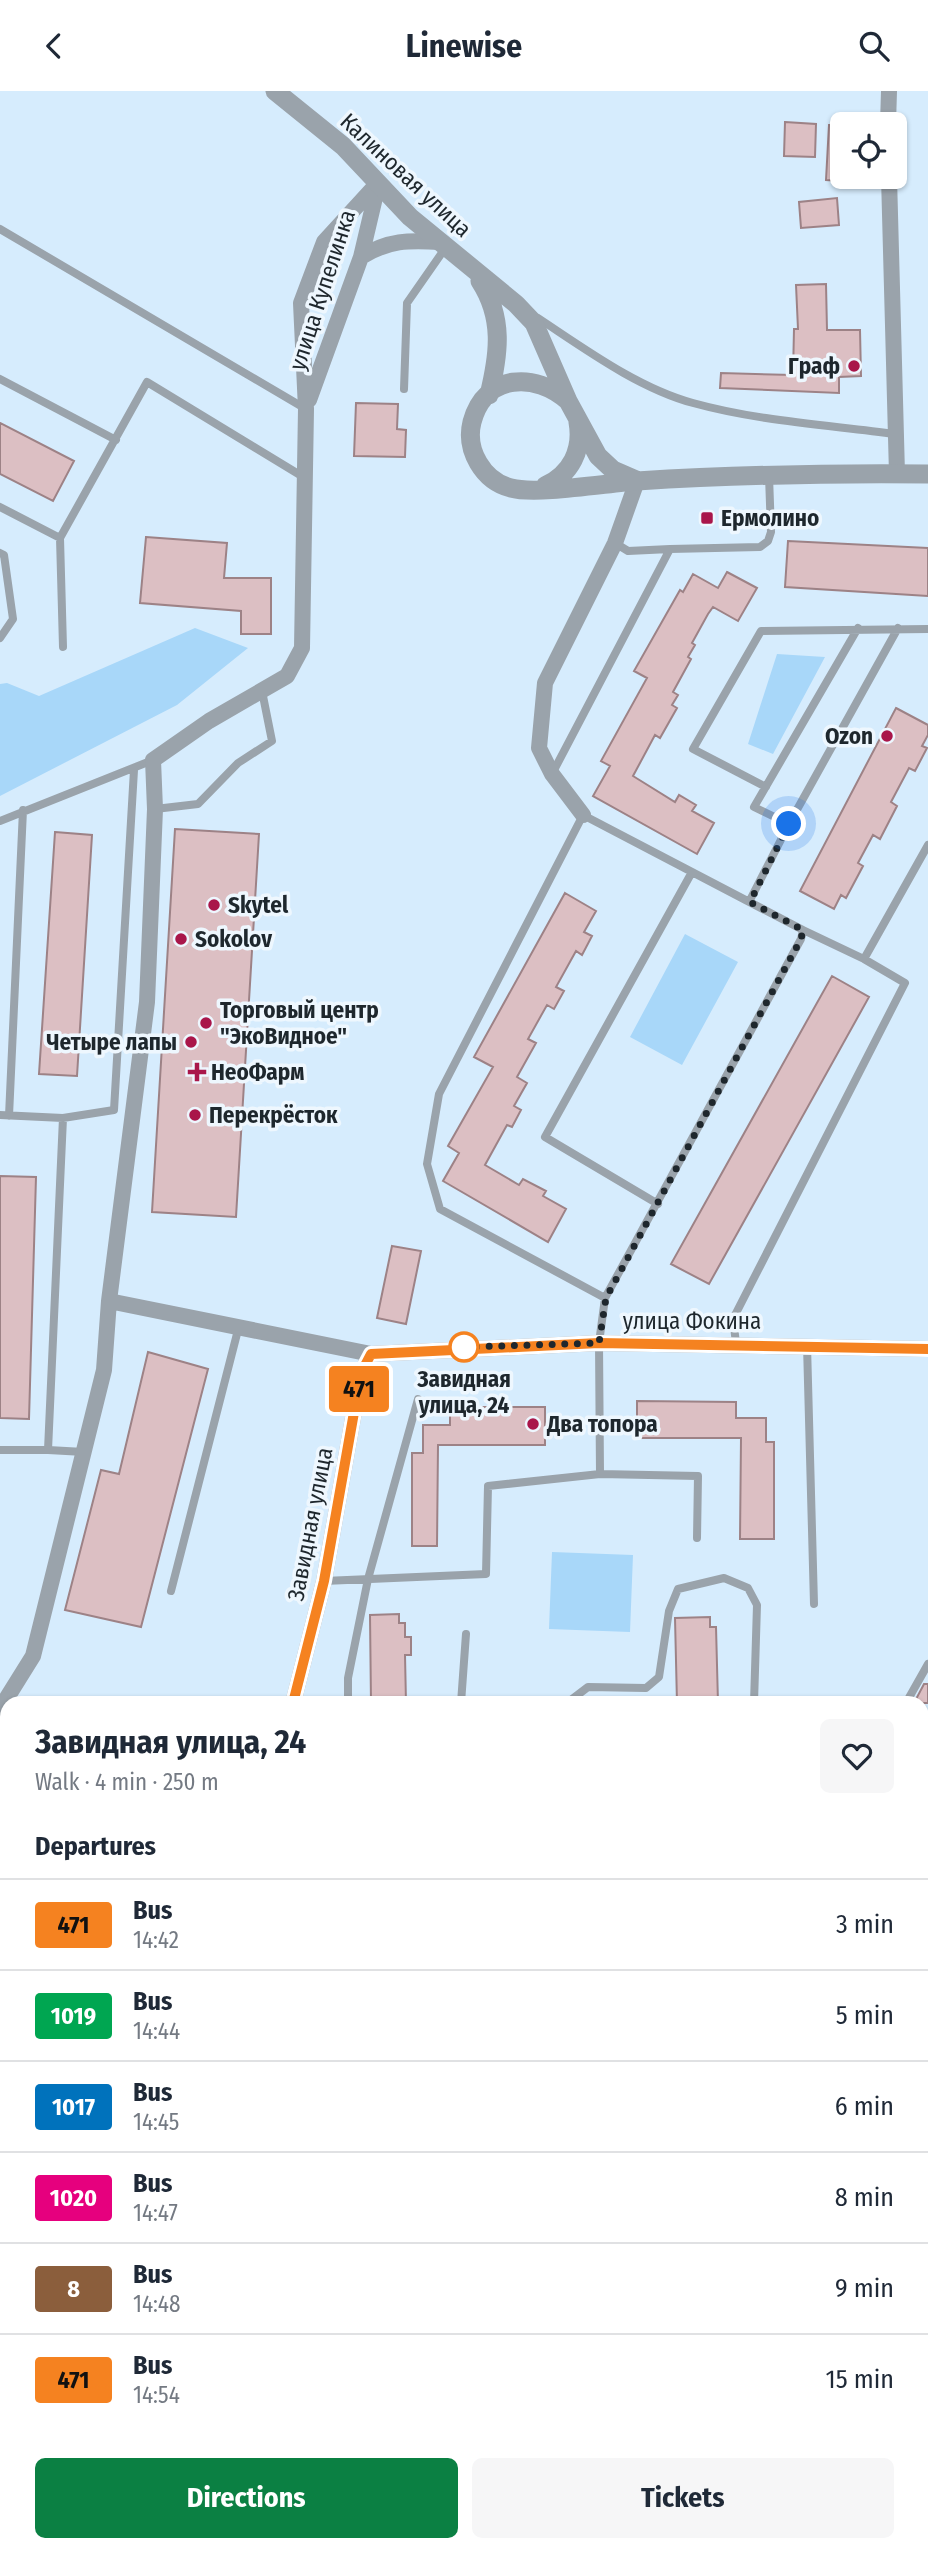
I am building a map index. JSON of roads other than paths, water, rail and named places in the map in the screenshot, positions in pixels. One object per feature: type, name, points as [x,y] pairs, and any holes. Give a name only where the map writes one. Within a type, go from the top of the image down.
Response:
[{"type":"street","name":"Калиновая улица","points":[[275,91],[343,146],[378,183],[471,269]]},
{"type":"street","points":[[888,112],[889,91]]},
{"type":"street","name":"улица Купелинка","points":[[306,409],[361,257],[378,183]]},
{"type":"street","name":"улица Купелинка","points":[[306,409],[302,303],[308,281],[324,242],[378,183]]},
{"type":"street","points":[[889,189],[897,474]]},
{"type":"street","points":[[361,257],[379,245],[403,240],[443,245]]},
{"type":"street","points":[[471,269],[516,304],[534,323],[573,409],[598,456],[613,470],[637,481]]},
{"type":"street","points":[[471,269],[492,299],[499,328],[497,361],[489,395],[472,423],[474,455],[494,481],[509,488],[525,491],[637,481],[769,475],[928,474]]},
{"type":"street","points":[[489,395],[502,385],[529,380],[555,389],[573,409],[580,435],[578,452],[569,468],[556,481],[541,488]]},
{"type":"street","points":[[8,1696],[33,1656],[104,1370],[109,1301],[147,1002],[155,809],[153,760],[209,721],[287,677],[302,647],[306,409]]},
{"type":"street","points":[[583,814],[552,774],[539,748],[545,683],[615,543],[637,481]]},
{"type":"street","name":"улица Фокина","points":[[109,1301],[371,1354],[599,1343],[736,1343],[928,1349]]},
{"type":"street","name":"Завидная улица","points":[[295,1696],[324,1581],[361,1373],[371,1354]]},
{"type":"lane","points":[[0,229],[306,409]]},
{"type":"lane","points":[[404,389],[407,303],[443,245]]},
{"type":"lane","points":[[516,304],[650,386],[692,403],[787,421],[895,435]]},
{"type":"lane","points":[[0,379],[116,440]]},
{"type":"lane","points":[[63,647],[60,538],[147,382],[306,478]]},
{"type":"lane","points":[[615,543],[628,551],[760,547],[768,541],[771,532],[769,475]]},
{"type":"lane","points":[[0,507],[60,538]]},
{"type":"lane","points":[[552,774],[670,549]]},
{"type":"lane","points":[[0,552],[4,555],[13,618],[0,638]]},
{"type":"lane","points":[[789,824],[754,807],[858,628]]},
{"type":"lane","points":[[750,902],[789,824],[898,628]]},
{"type":"lane","points":[[766,787],[694,750],[761,631],[928,629]]},
{"type":"lane","points":[[155,809],[198,804],[239,763],[272,741],[262,691]]},
{"type":"lane","points":[[0,821],[134,770],[153,760]]},
{"type":"lane","points":[[23,810],[4,1115],[63,1118],[114,1110],[134,770]]},
{"type":"lane","points":[[606,1298],[440,1209],[427,1164],[439,1094],[583,814],[803,930],[864,959],[905,983],[733,1319],[736,1343]]},
{"type":"lane","points":[[864,959],[928,845]]},
{"type":"lane","points":[[658,1204],[545,1137],[692,872]]},
{"type":"lane","points":[[600,1473],[599,1343],[606,1298],[801,939],[803,930]]},
{"type":"lane","points":[[48,1450],[63,1118]]},
{"type":"lane","points":[[171,1591],[239,1326]]},
{"type":"lane","points":[[807,1345],[814,1604]]},
{"type":"lane","points":[[348,1696],[348,1678],[368,1579],[418,1399]]},
{"type":"lane","points":[[0,1450],[85,1452]]},
{"type":"lane","points":[[324,1581],[486,1574],[488,1486],[600,1473],[698,1476],[697,1538]]},
{"type":"lane","points":[[576,1696],[588,1687],[646,1688],[659,1677],[668,1611],[678,1589],[724,1578],[748,1588],[757,1605],[754,1696]]},
{"type":"lane","points":[[462,1696],[466,1634]]},
{"type":"lane","points":[[910,1696],[928,1664]]},
{"type":"place","name":"Граф","points":[[854,366]]},
{"type":"place","name":"Ермолино","points":[[707,518]]},
{"type":"place","name":"Ozon","points":[[887,736]]},
{"type":"place","name":"Skytel","points":[[214,905]]},
{"type":"place","name":"Sokolov","points":[[181,939]]},
{"type":"place","name":"Торговый центр \"ЭкоВидное\"","points":[[206,1023]]},
{"type":"place","name":"Четыре лапы","points":[[191,1042]]},
{"type":"place","name":"НеоФарм","points":[[197,1072]]},
{"type":"place","name":"Перекрёсток","points":[[195,1115]]},
{"type":"place","name":"Завидная улица, 24","points":[[464,1347]]},
{"type":"place","name":"Два топора","points":[[533,1424]]}]
